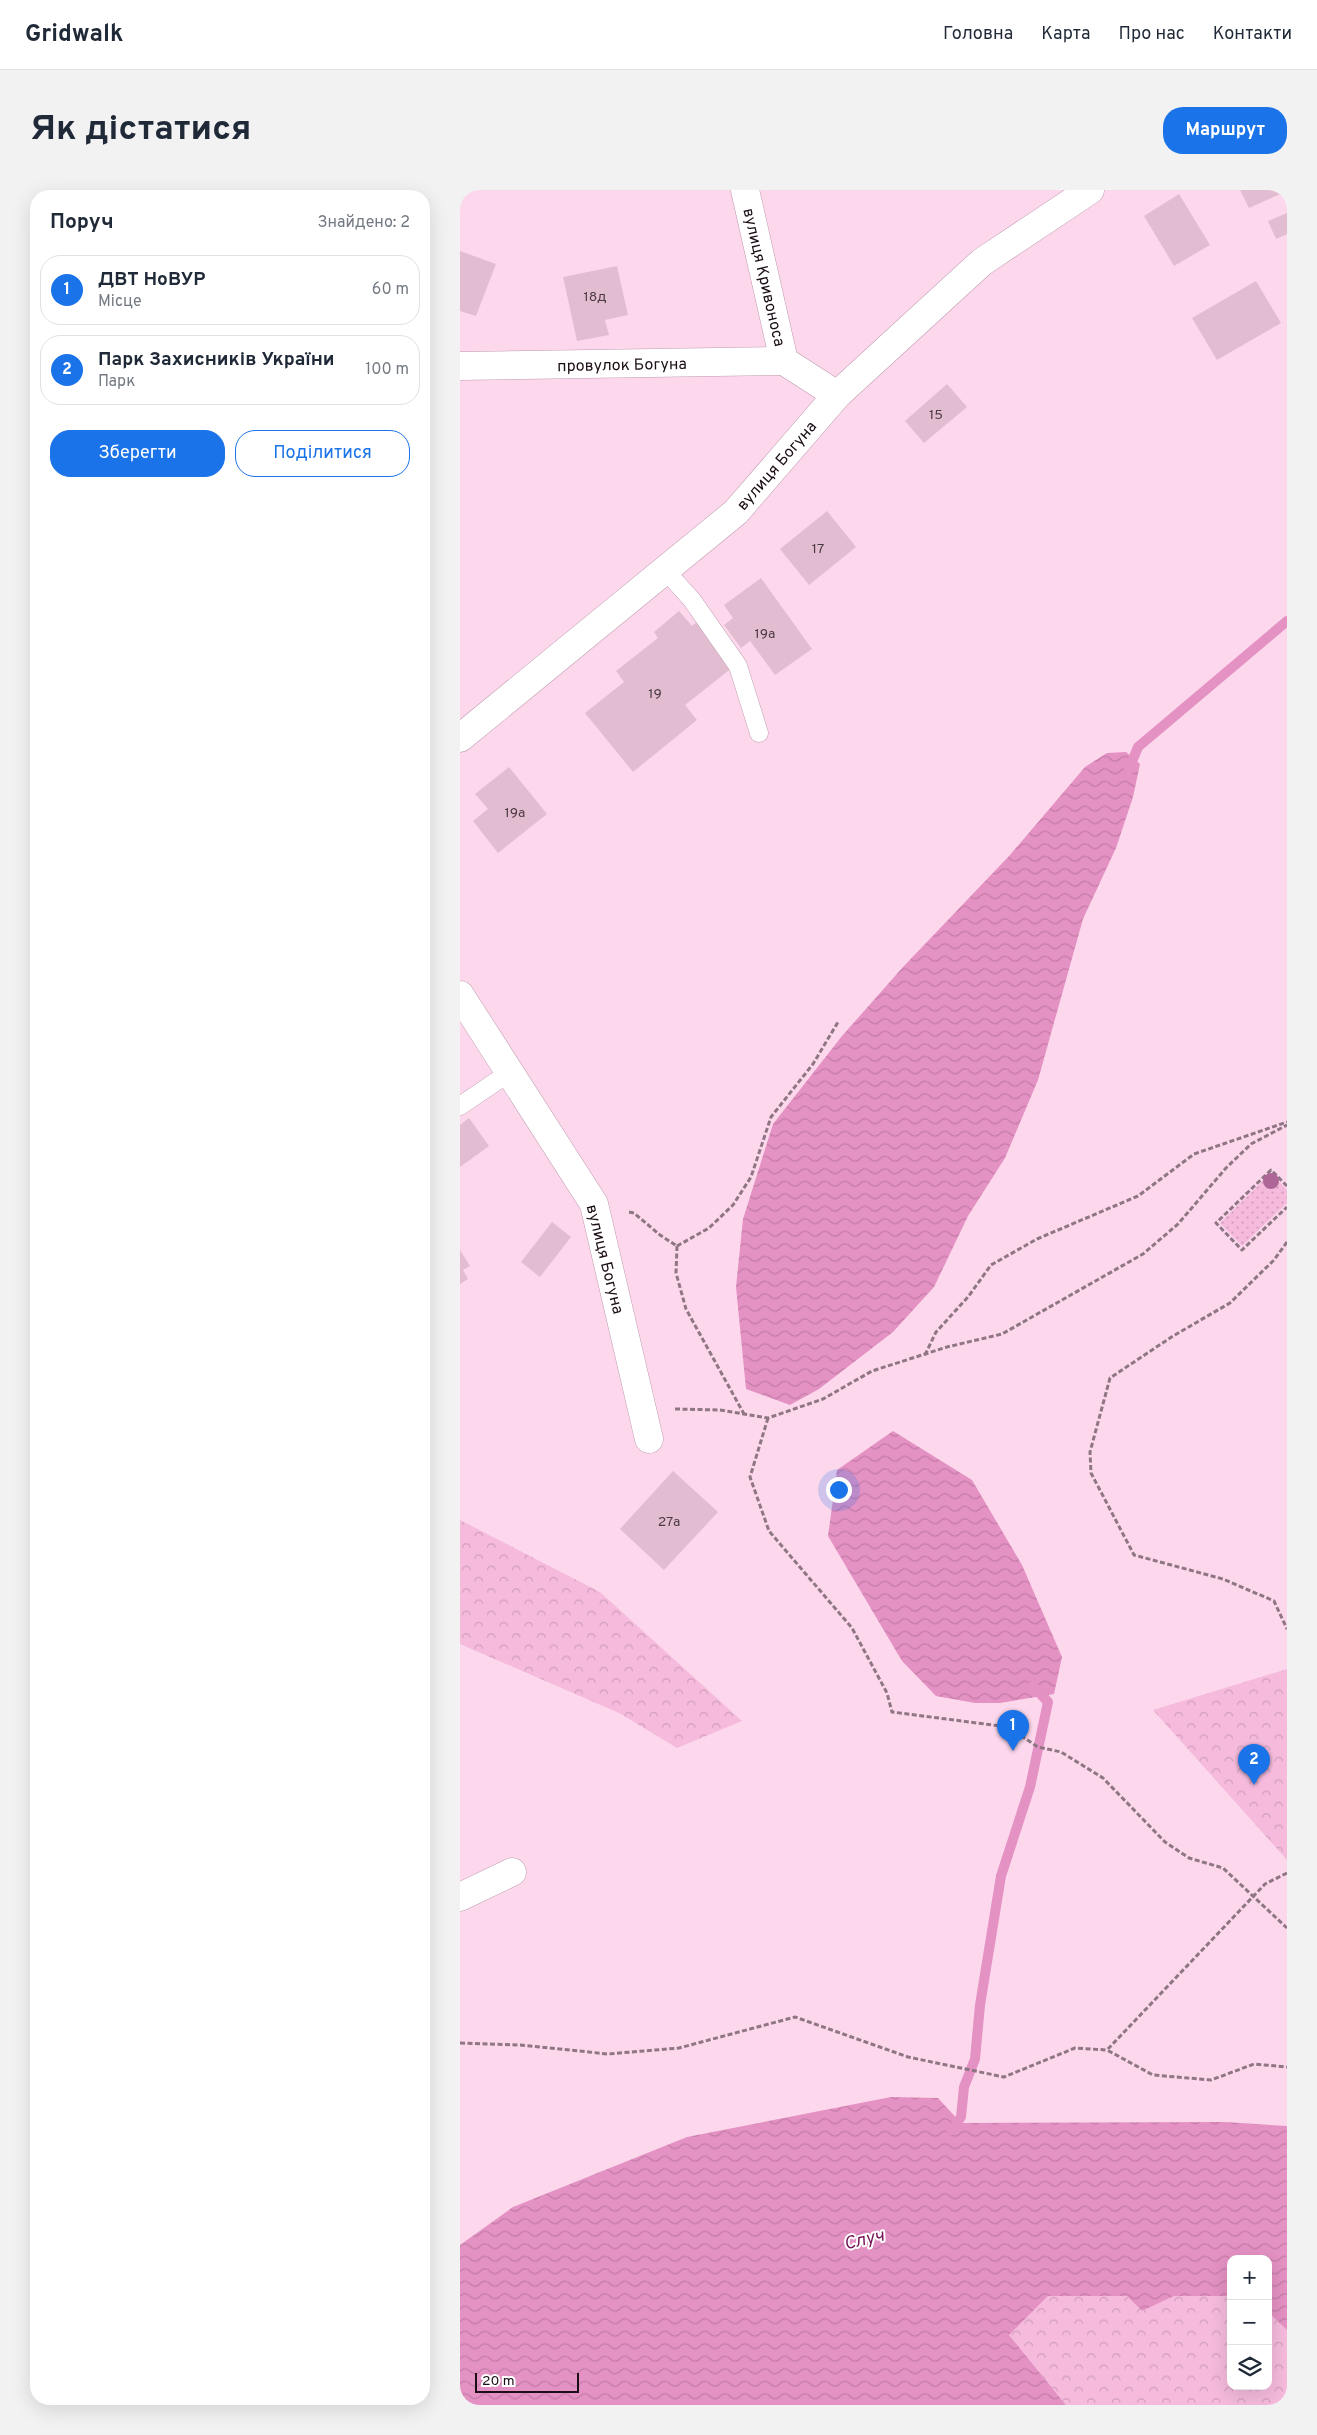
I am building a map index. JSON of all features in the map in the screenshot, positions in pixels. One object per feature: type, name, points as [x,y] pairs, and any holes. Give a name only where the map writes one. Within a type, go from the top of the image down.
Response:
[{"type":"street","name":"вулиця Кривоноса","points":[[745,190],[784,361],[837,395]]},
{"type":"street","name":"вулиця Богуна","points":[[460,738],[736,512],[837,395],[982,262],[1090,190]]},
{"type":"street","name":"провулок Богуна","points":[[460,366],[784,361]]},
{"type":"street","name":"вулиця Богуна","points":[[460,995],[594,1204],[649,1439]]},
{"type":"street","points":[[460,1896],[512,1872]]},
{"type":"lane","points":[[665,570],[692,600],[738,666],[759,733]]},
{"type":"lane","points":[[460,1106],[510,1072]]},
{"type":"path","points":[[677,1246],[709,1228],[733,1205],[751,1177],[771,1117],[813,1064],[838,1022]]},
{"type":"path","points":[[925,1356],[936,1332],[968,1297],[991,1265],[1036,1239],[1138,1196],[1194,1154],[1287,1124]]},
{"type":"path","points":[[674,1409],[744,1414],[768,1418],[823,1399],[872,1371],[925,1356],[947,1347],[1002,1334],[1143,1254],[1178,1224],[1226,1168],[1251,1144],[1287,1124]]},
{"type":"path","points":[[1287,1186],[1271,1170],[1216,1223],[1242,1250],[1287,1206]]},
{"type":"path","points":[[1284,1182],[1287,1179]]},
{"type":"path","points":[[634,1214],[677,1246]]},
{"type":"path","points":[[1287,1242],[1274,1260],[1230,1303],[1173,1336],[1110,1378],[1090,1452],[1091,1473],[1134,1556],[1223,1579],[1274,1601],[1287,1628]]},
{"type":"path","points":[[677,1246],[676,1273],[686,1309],[744,1414]]},
{"type":"path","points":[[768,1418],[750,1477],[769,1531],[852,1628],[887,1692],[892,1712],[1008,1727],[1038,1747],[1061,1752],[1103,1778],[1165,1842],[1189,1858],[1224,1868],[1287,1928]]},
{"type":"path","points":[[1107,2050],[1265,1884],[1287,1874]]},
{"type":"path","points":[[460,2043],[520,2045],[608,2054],[679,2048],[795,2017],[908,2057],[1004,2076],[1075,2048],[1107,2050],[1153,2075],[1211,2080],[1254,2064],[1287,2067]]},
{"type":"green space","points":[[1271,1173],[1287,1190],[1287,1203],[1242,1246],[1220,1223]]},
{"type":"green space","points":[[460,1520],[600,1592],[742,1721],[677,1748],[619,1713],[460,1644]]},
{"type":"green space","points":[[1287,1669],[1287,1860],[1153,1710]]},
{"type":"green space","points":[[1048,2296],[1127,2296],[1142,2311],[1174,2296],[1227,2296],[1227,2390],[1272,2390],[1272,2316],[1287,2330],[1287,2405],[1066,2405],[1009,2335]]},
{"type":"water","points":[[1126,752],[1140,764],[1133,797],[1116,848],[1083,919],[1038,1080],[1005,1158],[968,1216],[934,1287],[893,1332],[819,1389],[790,1405],[746,1389],[736,1287],[743,1219],[773,1124],[842,1036],[903,967],[1010,855],[1085,767],[1107,753]]},
{"type":"water","points":[[893,1431],[972,1480],[1022,1565],[1062,1657],[1054,1694],[1000,1703],[975,1703],[936,1696],[902,1661],[828,1536],[837,1470]]},
{"type":"water","name":"Случ","points":[[891,2097],[938,2098],[961,2123],[1225,2122],[1287,2126],[1287,2330],[1272,2316],[1272,2255],[1227,2255],[1227,2296],[1174,2296],[1142,2311],[1127,2296],[1048,2296],[1009,2335],[1066,2405],[460,2405],[460,2245],[513,2207],[687,2137]]},
{"type":"building","points":[[1240,190],[1287,190],[1287,191],[1249,208]]},
{"type":"building","points":[[1179,194],[1210,245],[1174,266],[1144,216]]},
{"type":"building","points":[[1287,213],[1287,234],[1276,239],[1268,221]]},
{"type":"building","points":[[460,251],[496,264],[476,316],[460,311]]},
{"type":"building","points":[[617,266],[628,315],[605,320],[609,335],[577,341],[563,277]]},
{"type":"building","points":[[1256,281],[1281,323],[1217,360],[1192,318]]},
{"type":"building","points":[[947,384],[967,407],[924,443],[905,421]]},
{"type":"building","points":[[827,511],[856,547],[809,585],[780,549]]},
{"type":"building","points":[[761,578],[812,649],[775,675],[750,641],[741,648],[724,625],[733,618],[724,605]]},
{"type":"building","points":[[679,611],[692,626],[697,622],[733,667],[685,705],[697,720],[633,772],[585,713],[624,682],[616,671],[658,638],[654,632]]},
{"type":"building","points":[[509,767],[547,814],[498,853],[473,821],[488,809],[475,794]]},
{"type":"building","points":[[469,1118],[489,1146],[460,1167],[460,1125]]},
{"type":"building","points":[[552,1222],[571,1237],[540,1277],[521,1262]]},
{"type":"building","points":[[460,1250],[470,1266],[463,1270],[468,1279],[460,1284]]},
{"type":"building","points":[[673,1471],[718,1512],[664,1570],[620,1529]]},
{"type":"waterway","points":[[1129,769],[1138,747],[1287,621]]},
{"type":"waterway","points":[[952,2130],[961,2117],[964,2087],[975,2059],[980,2005],[1001,1876],[1030,1787],[1048,1702],[1033,1686]]},
{"type":"place","name":"ДВТ НоВУР","points":[[1013,1751]]},
{"type":"place","name":"Парк Захисників України","points":[[1254,1785]]}]
